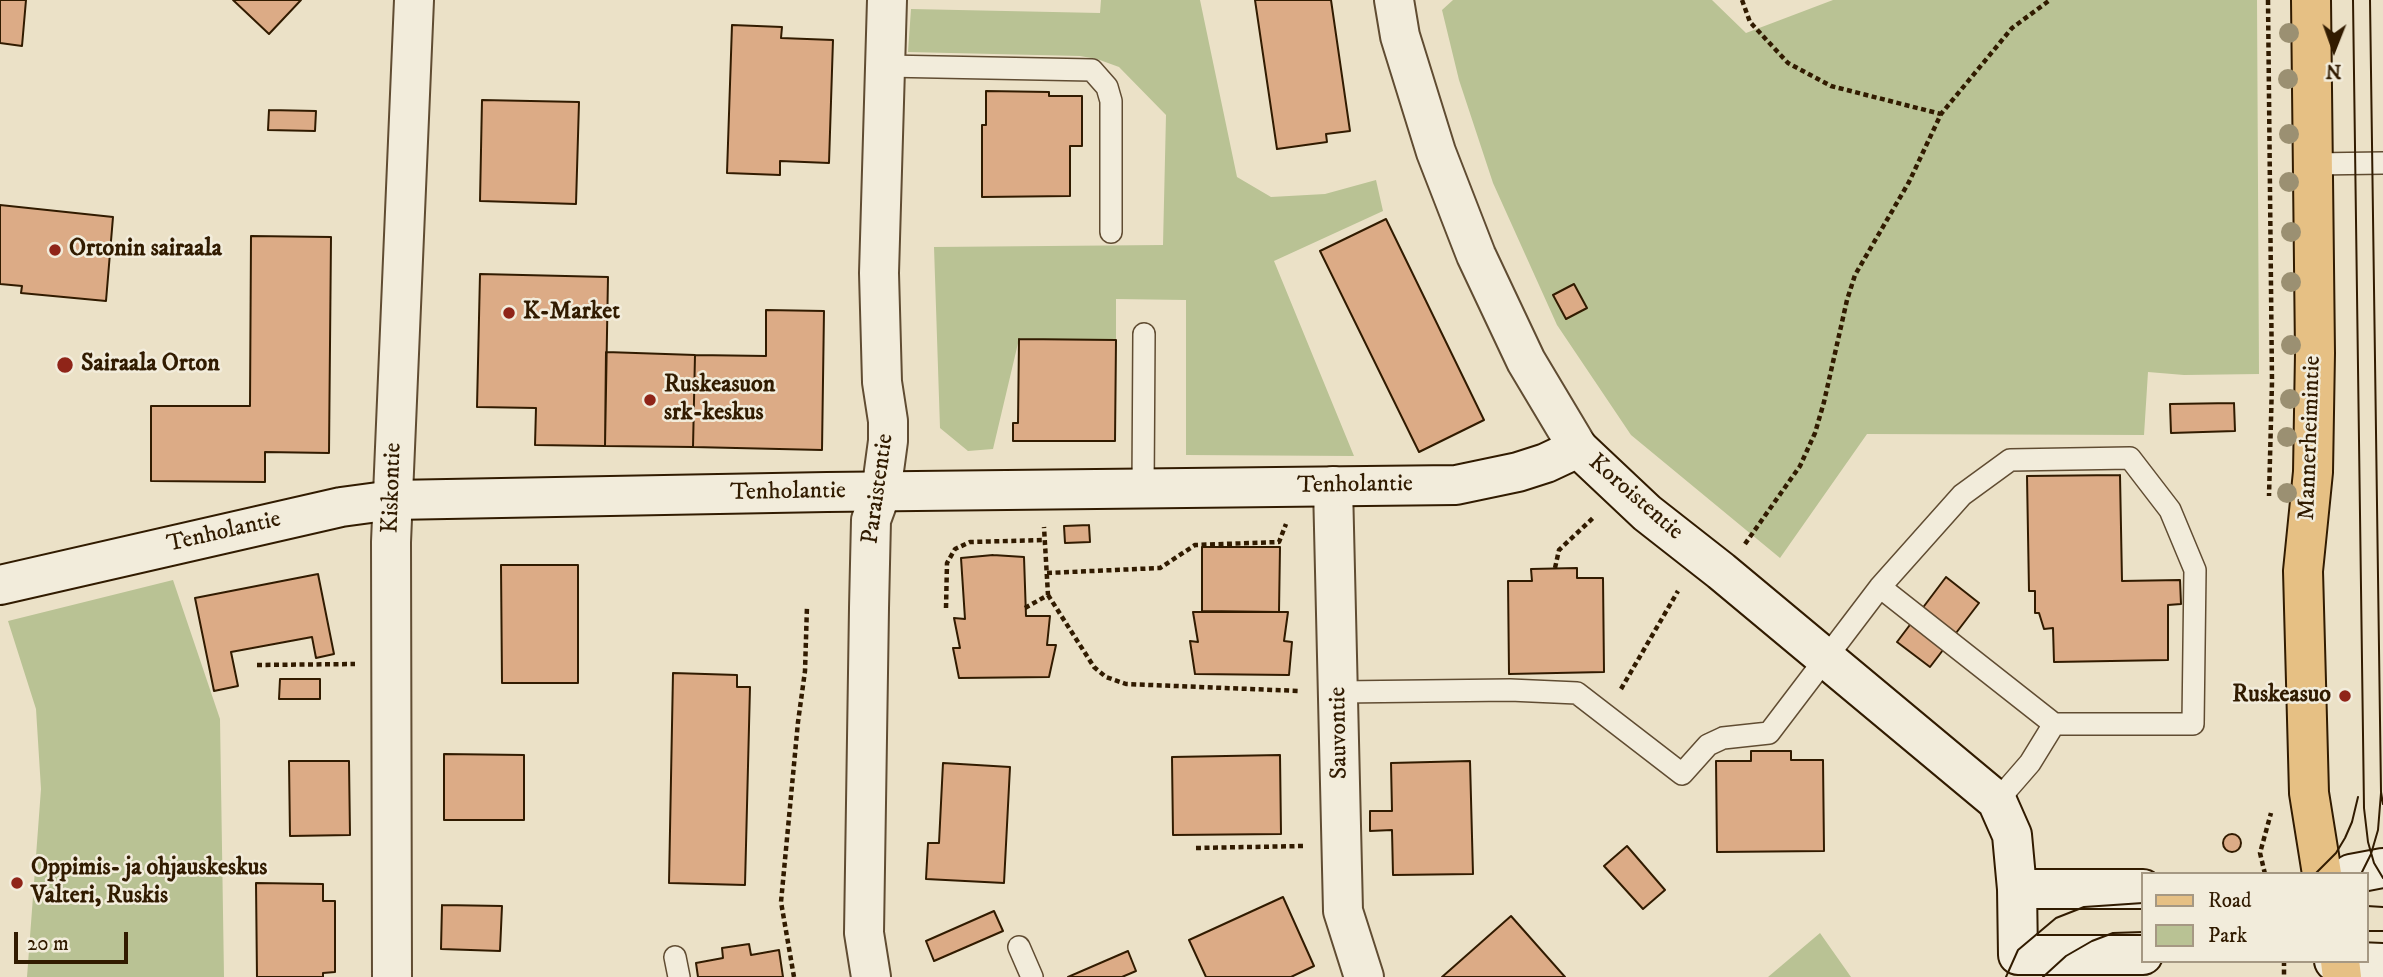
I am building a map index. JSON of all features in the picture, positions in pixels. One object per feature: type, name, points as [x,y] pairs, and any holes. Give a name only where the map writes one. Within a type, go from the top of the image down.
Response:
[{"type":"main road","name":"Mannerheimintie","points":[[2311,0],[2314,459],[2303,571],[2309,793],[2322,872]]},
{"type":"street","name":"Kiskontie","points":[[392,977],[393,500],[414,0]]},
{"type":"street","name":"Paraistentie","points":[[871,977],[864,933],[869,582],[871,520],[881,493],[888,421],[882,382],[879,273],[887,0]]},
{"type":"street","name":"Koroistentie","points":[[1394,0],[1400,36],[1436,152],[1476,255],[1526,361],[1578,448],[1647,513],[1721,571],[1997,801],[2012,835],[2017,889],[2016,966],[2142,956]]},
{"type":"street","name":"Tenholantie","points":[[0,585],[341,507],[393,500],[799,492],[1456,485],[1518,472],[1578,448]]},
{"type":"street","name":"Sauvontie","points":[[1334,486],[1343,911],[1360,976]]},
{"type":"street","points":[[2362,872],[2383,868]]},
{"type":"street","points":[[2017,889],[2142,888]]},
{"type":"lane","points":[[886,66],[1092,70],[1107,87],[1111,101],[1111,232]]},
{"type":"lane","points":[[2314,164],[2383,163]]},
{"type":"lane","points":[[1143,489],[1144,334]]},
{"type":"lane","points":[[1340,692],[1510,690],[1577,693],[1682,774],[1708,745],[1723,738],[1769,733],[1880,587],[1962,495],[2010,460],[2130,458],[2170,510],[2195,570],[2193,724],[2054,724],[1880,587]]},
{"type":"lane","points":[[1997,801],[2030,763],[2054,724]]},
{"type":"lane","points":[[1019,947],[1032,977]]},
{"type":"path","points":[[1742,0],[1750,22],[1788,62],[1831,86],[1941,114]]},
{"type":"path","points":[[1753,535],[1805,455],[1824,402],[1846,300],[1855,275],[1909,182],[1941,114],[2012,28],[2050,0]]},
{"type":"path","points":[[2268,0],[2272,382],[2269,510]]},
{"type":"path","points":[[1555,568],[1559,550],[1593,518]]},
{"type":"path","points":[[1047,573],[1160,568],[1195,545],[1279,542],[1287,521]]},
{"type":"path","points":[[1043,522],[1048,595],[1094,667],[1106,677],[1126,684],[1151,686],[1340,692]]},
{"type":"path","points":[[946,608],[947,563],[955,549],[970,542],[1045,540]]},
{"type":"path","points":[[1621,689],[1678,591]]},
{"type":"path","points":[[1025,608],[1048,595]]},
{"type":"path","points":[[794,977],[781,902],[805,671],[807,606]]},
{"type":"path","points":[[257,665],[391,665]]},
{"type":"path","points":[[2265,872],[2260,853],[2270,821],[2271,807]]},
{"type":"path","points":[[1196,848],[1340,845]]},
{"type":"green space","points":[[1101,0],[1200,0],[1237,177],[1271,197],[1325,194],[1376,180],[1383,211],[1274,261],[1354,456],[1186,455],[1186,300],[1116,299],[1116,340],[1019,339],[993,449],[968,451],[940,428],[934,247],[1163,245],[1166,115],[1119,67],[1097,59],[1080,56],[908,52],[911,9],[1100,13]]},
{"type":"green space","points":[[1453,0],[1712,0],[1746,33],[1833,0],[2257,0],[2259,374],[2184,375],[2148,372],[2144,435],[1867,434],[1780,558],[1631,435],[1557,325],[1493,183],[1459,80],[1442,10]]},
{"type":"green space","points":[[173,580],[220,719],[224,977],[27,977],[41,789],[36,709],[8,621]]},
{"type":"green space","points":[[1820,933],[1851,977],[1768,977]]},
{"type":"building","points":[[0,0],[26,0],[22,46],[0,43]]},
{"type":"building","points":[[233,0],[301,0],[269,34]]},
{"type":"building","points":[[1255,0],[1331,0],[1350,131],[1326,134],[1327,142],[1277,149]]},
{"type":"building","points":[[732,25],[782,27],[781,38],[833,40],[829,163],[780,161],[780,175],[727,173]]},
{"type":"building","points":[[986,91],[1049,92],[1049,96],[1082,96],[1082,146],[1070,146],[1070,196],[982,197],[982,125],[986,125]]},
{"type":"building","points":[[482,100],[579,102],[576,204],[480,201]]},
{"type":"building","points":[[269,110],[316,111],[315,131],[268,130]]},
{"type":"building","name":"Ortonin sairaala","points":[[0,205],[113,217],[106,301],[21,293],[22,286],[0,284]]},
{"type":"building","points":[[1386,219],[1484,420],[1419,452],[1320,251]]},
{"type":"building","points":[[251,236],[331,237],[329,453],[265,452],[265,482],[151,481],[151,406],[250,406]]},
{"type":"building","points":[[480,274],[608,277],[605,446],[535,445],[536,408],[477,407]]},
{"type":"building","points":[[1574,284],[1587,308],[1566,319],[1553,295]]},
{"type":"building","points":[[766,310],[824,311],[822,450],[693,447],[695,355],[766,356]]},
{"type":"building","points":[[1019,339],[1116,340],[1115,441],[1013,441],[1013,423],[1018,423]]},
{"type":"building","name":"Ruskeasuon srk-keskus","points":[[606,352],[695,355],[693,447],[605,446]]},
{"type":"building","points":[[2234,403],[2235,431],[2171,433],[2170,404]]},
{"type":"building","points":[[2120,475],[2122,581],[2180,580],[2181,604],[2168,605],[2168,660],[2054,662],[2053,628],[2044,629],[2039,613],[2035,613],[2035,591],[2029,591],[2027,476]]},
{"type":"building","points":[[1089,525],[1090,542],[1065,543],[1064,526]]},
{"type":"building","points":[[1202,547],[1280,547],[1279,612],[1202,611]]},
{"type":"building","points":[[993,555],[1024,557],[1026,616],[1050,616],[1047,645],[1056,645],[1049,677],[959,678],[953,648],[960,648],[954,618],[965,619],[961,558]]},
{"type":"building","points":[[501,565],[578,565],[578,683],[502,683]]},
{"type":"building","points":[[1577,568],[1577,578],[1603,578],[1604,672],[1509,674],[1508,581],[1532,581],[1531,569]]},
{"type":"building","points":[[318,574],[334,654],[316,658],[312,637],[231,652],[238,686],[214,691],[195,598]]},
{"type":"building","points":[[1946,577],[1979,603],[1930,667],[1897,642]]},
{"type":"building","points":[[1193,612],[1288,612],[1284,641],[1292,642],[1289,675],[1195,674],[1190,641],[1198,642]]},
{"type":"building","points":[[673,673],[737,675],[737,687],[750,687],[745,885],[669,883]]},
{"type":"building","points":[[280,679],[320,679],[320,699],[279,699]]},
{"type":"building","points":[[1751,751],[1791,751],[1791,760],[1823,760],[1824,851],[1717,852],[1716,761],[1751,761]]},
{"type":"building","points":[[444,754],[524,755],[524,820],[444,820]]},
{"type":"building","points":[[1280,755],[1281,834],[1173,835],[1172,757]]},
{"type":"building","points":[[289,761],[349,761],[350,835],[290,836]]},
{"type":"building","points":[[1470,761],[1473,874],[1393,875],[1392,830],[1370,831],[1370,811],[1392,811],[1391,763]]},
{"type":"building","points":[[943,763],[1010,767],[1004,883],[926,879],[928,843],[939,843]]},
{"type":"building","points":[[2232,834],[2238,837],[2241,843],[2238,849],[2232,852],[2226,849],[2223,843],[2226,837]]},
{"type":"building","points":[[1627,846],[1665,890],[1643,909],[1604,866]]},
{"type":"building","points":[[256,883],[323,884],[323,901],[335,901],[335,972],[323,973],[323,977],[257,977]]},
{"type":"building","points":[[1283,897],[1314,966],[1291,977],[1206,977],[1189,940]]},
{"type":"building","points":[[442,905],[502,906],[500,951],[441,949]]},
{"type":"building","points":[[994,911],[1003,931],[934,961],[926,941]]},
{"type":"building","points":[[1511,916],[1565,977],[1442,977]]},
{"type":"building","points":[[749,944],[751,955],[779,950],[783,977],[698,977],[696,963],[723,958],[722,948]]},
{"type":"building","points":[[1128,951],[1136,971],[1122,977],[1068,977]]},
{"type":"tram line","points":[[2353,0],[2364,808],[2368,842],[2374,863],[2383,878]]},
{"type":"tram line","points":[[2370,0],[2383,804]]},
{"type":"tram line","points":[[2362,872],[2378,830],[2381,793]]},
{"type":"tram line","points":[[2317,872],[2336,853],[2345,838],[2358,797]]},
{"type":"tram line","points":[[2006,977],[2018,950],[2056,918],[2084,907],[2142,903]]},
{"type":"tram line","points":[[2369,906],[2383,907]]},
{"type":"tram line","points":[[2369,931],[2383,931]]},
{"type":"tram line","points":[[2043,977],[2066,956],[2092,941],[2113,933],[2142,932]]},
{"type":"place","name":"Ortonin sairaala","points":[[55,250]]},
{"type":"place","name":"K-Market","points":[[509,313]]},
{"type":"place","name":"Sairaala Orton","points":[[65,365]]},
{"type":"place","name":"Ruskeasuon srk-keskus","points":[[650,400]]},
{"type":"place","name":"Ruskeasuo","points":[[2345,696]]},
{"type":"place","name":"Oppimis- ja ohjauskeskus Valteri, Ruskis","points":[[17,883]]}]
